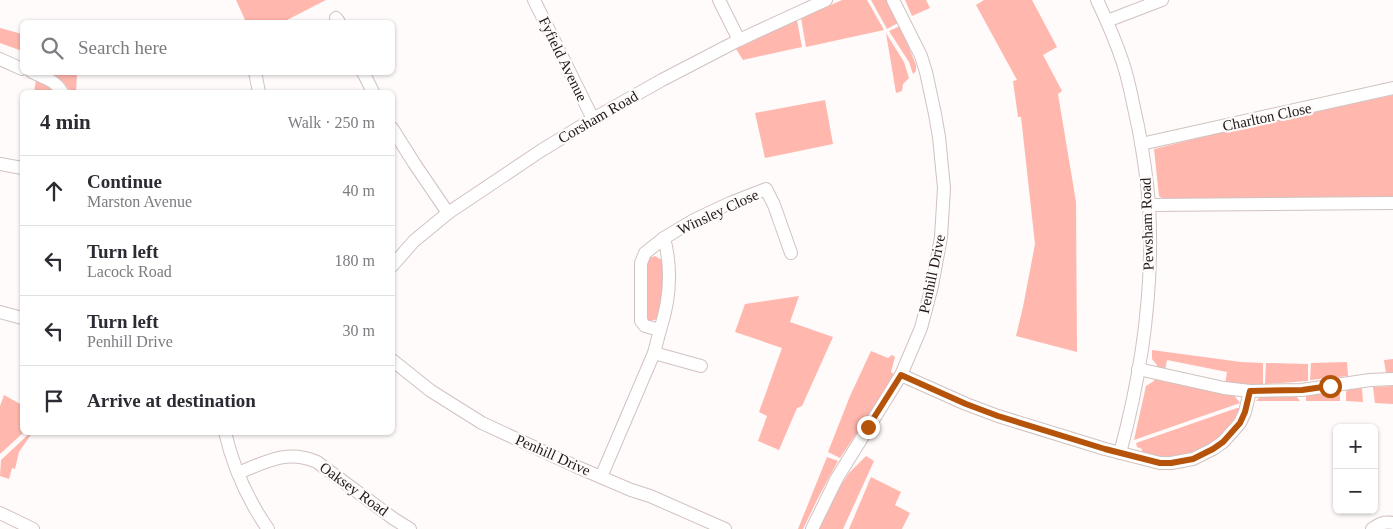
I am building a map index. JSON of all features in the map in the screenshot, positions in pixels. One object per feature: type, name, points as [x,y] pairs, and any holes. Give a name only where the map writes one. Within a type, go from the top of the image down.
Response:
[{"type":"street","name":"Fyfield Avenue","points":[[534,0],[593,119]]},
{"type":"street","points":[[719,0],[739,40]]},
{"type":"street","name":"Corsham Road","points":[[395,263],[414,241],[448,213],[534,155],[593,119],[739,40],[826,0]]},
{"type":"street","name":"Penhill Drive","points":[[812,529],[837,478],[901,375],[921,328],[932,286],[941,237],[944,188],[939,137],[926,72],[921,56],[893,0]]},
{"type":"street","name":"Pewsham Road","points":[[1098,0],[1124,65],[1141,144],[1149,205],[1149,287],[1144,335],[1129,418],[1120,453]]},
{"type":"street","points":[[1107,21],[1162,0]]},
{"type":"street","points":[[0,60],[20,67]]},
{"type":"street","points":[[40,75],[55,83],[60,90]]},
{"type":"street","points":[[256,75],[259,90]]},
{"type":"street","points":[[364,75],[372,90]]},
{"type":"street","name":"Charlton Close","points":[[1141,144],[1393,88]]},
{"type":"street","points":[[395,133],[448,213]]},
{"type":"street","points":[[0,164],[20,168]]},
{"type":"street","name":"Winsley Close","points":[[660,330],[645,326],[641,320],[641,263],[645,253],[664,238],[694,220],[766,189],[774,205],[791,253]]},
{"type":"street","points":[[1149,205],[1393,203]]},
{"type":"street","name":"Winsley Close","points":[[601,477],[654,353],[667,308],[668,255],[664,238]]},
{"type":"street","points":[[0,312],[20,317]]},
{"type":"street","points":[[654,353],[701,366]]},
{"type":"street","name":"Penhill Drive","points":[[395,362],[431,391],[482,423],[601,477],[726,529]]},
{"type":"street","points":[[1138,369],[1224,388],[1250,391],[1302,390],[1370,380],[1393,379]]},
{"type":"street","points":[[901,375],[998,416],[1105,449],[1160,463],[1177,462],[1201,456],[1223,442],[1240,423],[1250,391]]},
{"type":"street","points":[[226,435],[238,473],[255,508],[268,529]]},
{"type":"street","name":"Oaksey Road","points":[[238,473],[269,460],[296,456],[307,458],[321,465],[410,529]]},
{"type":"street","points":[[0,513],[33,529]]},
{"type":"street","points":[[1372,529],[1378,524],[1393,522]]},
{"type":"shaded area","points":[[236,0],[326,0],[287,20],[245,20]]},
{"type":"shaded area","points":[[842,0],[867,0],[884,30],[806,47],[801,18]]},
{"type":"shaded area","points":[[871,0],[888,0],[898,23],[887,29]]},
{"type":"shaded area","points":[[905,0],[926,0],[930,8],[912,16]]},
{"type":"shaded area","points":[[984,0],[1032,0],[1057,47],[1043,55],[1062,91],[1058,94],[1076,202],[1077,352],[1016,336],[1035,244],[1021,117],[1018,117],[1013,81],[1017,80],[976,5]]},
{"type":"shaded area","points":[[797,20],[802,47],[743,60],[736,49]]},
{"type":"shaded area","points":[[900,26],[916,65],[916,71],[913,74],[909,62],[889,31]]},
{"type":"shaded area","points":[[0,28],[20,33],[20,50],[0,43]]},
{"type":"shaded area","points":[[886,33],[904,62],[909,78],[903,84],[902,91],[896,93]]},
{"type":"shaded area","points":[[54,75],[77,75],[76,90],[69,90]]},
{"type":"shaded area","points":[[36,80],[46,84],[53,90],[34,90]]},
{"type":"shaded area","points":[[1393,95],[1393,199],[1163,199],[1159,196],[1154,149],[1222,132]]},
{"type":"shaded area","points":[[825,100],[833,144],[765,158],[755,113]]},
{"type":"shaded area","points":[[655,256],[662,260],[664,280],[658,318],[650,321],[647,320],[646,316],[647,260]]},
{"type":"shaded area","points":[[799,296],[790,322],[833,337],[802,406],[797,408],[779,450],[758,441],[767,416],[759,412],[782,348],[735,332],[745,304]]},
{"type":"shaded area","points":[[1152,350],[1241,362],[1263,363],[1263,388],[1225,384],[1227,372],[1167,360],[1165,371],[1156,368],[1157,365],[1152,359]]},
{"type":"shaded area","points":[[871,351],[888,358],[892,355],[895,357],[891,372],[894,374],[840,458],[828,452],[850,396]]},
{"type":"shaded area","points":[[1393,359],[1393,374],[1386,374],[1384,360]]},
{"type":"shaded area","points":[[1347,362],[1348,376],[1310,380],[1311,363]]},
{"type":"shaded area","points":[[1266,363],[1308,364],[1308,381],[1265,384]]},
{"type":"shaded area","points":[[1155,377],[1234,395],[1240,403],[1134,440],[1146,386],[1154,381]]},
{"type":"shaded area","points":[[1393,386],[1393,404],[1375,403],[1373,387]]},
{"type":"shaded area","points":[[1362,388],[1363,402],[1346,401],[1347,389]]},
{"type":"shaded area","points":[[1338,391],[1340,401],[1306,401],[1306,395]]},
{"type":"shaded area","points":[[4,395],[20,404],[21,435],[0,454],[0,406]]},
{"type":"shaded area","points":[[1296,396],[1300,401],[1256,401],[1260,397]]},
{"type":"shaded area","points":[[1240,408],[1225,432],[1214,442],[1193,453],[1166,458],[1142,453],[1142,449],[1137,447],[1136,443]]},
{"type":"shaded area","points":[[28,435],[31,435],[19,452],[15,469],[12,468],[9,479],[0,476],[1,460]]},
{"type":"shaded area","points":[[866,456],[874,461],[843,529],[819,529],[839,488],[849,473]]},
{"type":"shaded area","points":[[827,457],[838,461],[803,529],[798,529]]},
{"type":"shaded area","points":[[871,477],[901,492],[895,505],[910,513],[902,529],[849,529]]},
{"type":"route","points":[[868,427],[901,375],[966,404],[1021,424],[1150,461],[1171,463],[1201,456],[1223,442],[1240,423],[1250,391],[1302,390],[1330,386]]}]
